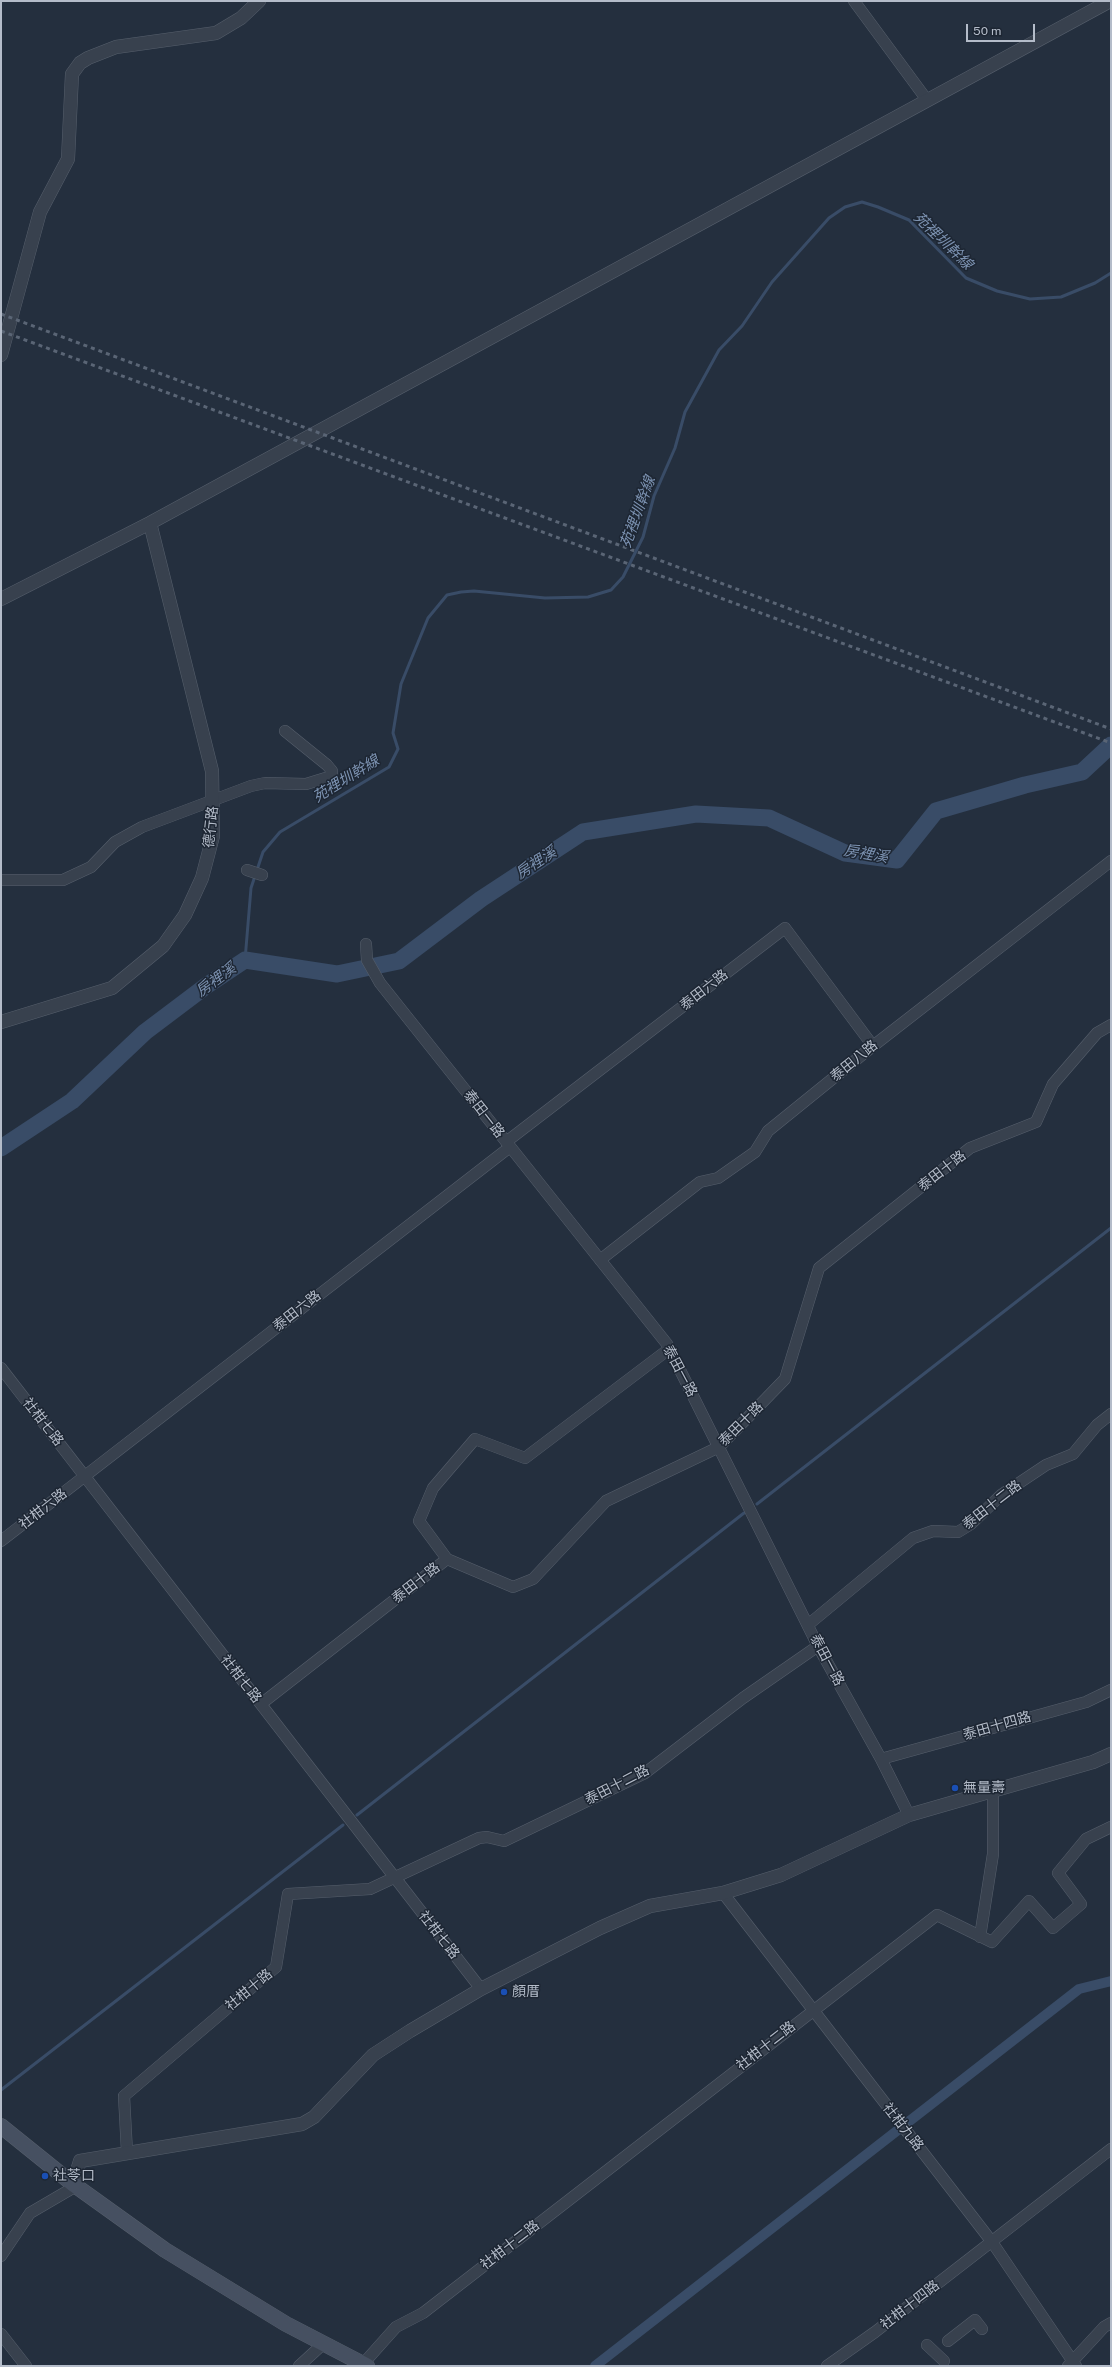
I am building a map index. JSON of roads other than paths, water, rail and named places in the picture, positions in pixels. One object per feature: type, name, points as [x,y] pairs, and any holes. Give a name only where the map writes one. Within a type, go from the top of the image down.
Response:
[{"type":"main road","points":[[1,2126],[73,2184],[172,2254],[273,2316],[323,2344],[365,2365]]},
{"type":"street","points":[[1,355],[40,212],[68,158],[72,74],[80,63],[88,58],[116,47],[216,33],[241,18],[259,1]]},
{"type":"street","points":[[854,1],[927,100]]},
{"type":"street","points":[[1,599],[150,523],[1110,1]]},
{"type":"street","name":"德行路","points":[[1,1022],[112,988],[163,946],[185,915],[202,878],[213,836],[214,800],[212,771],[150,523]]},
{"type":"street","points":[[1,880],[53,882],[74,876],[91,867],[115,842],[128,834],[214,800],[251,786],[265,783],[306,784],[332,776],[332,771],[327,765],[285,731]]},
{"type":"street","name":"泰田八路","points":[[600,1260],[700,1182],[718,1178],[755,1152],[768,1131],[873,1046],[1111,861]]},
{"type":"street","points":[[247,870],[262,875]]},
{"type":"street","name":"泰田六路","points":[[84,1476],[785,928],[873,1046]]},
{"type":"street","name":"泰田一路","points":[[366,944],[367,960],[375,976],[669,1349],[809,1624],[818,1646],[881,1758],[909,1815]]},
{"type":"street","name":"泰田十路","points":[[261,1704],[447,1559],[513,1587],[533,1579],[606,1501],[720,1447],[785,1379],[819,1268],[970,1148],[1036,1122],[1053,1084],[1097,1033],[1111,1025]]},
{"type":"street","points":[[447,1559],[419,1521],[433,1488],[475,1439],[525,1458],[669,1349]]},
{"type":"street","name":"社柑七路","points":[[1,1368],[481,1989]]},
{"type":"street","name":"泰田十二路","points":[[809,1624],[913,1538],[933,1531],[958,1532],[971,1524],[1001,1495],[1046,1465],[1073,1454],[1098,1424],[1111,1414]]},
{"type":"street","name":"社柑六路","points":[[1,1541],[84,1476]]},
{"type":"street","name":"泰田十二路","points":[[394,1877],[479,1838],[487,1837],[504,1841],[645,1773],[743,1698],[818,1646]]},
{"type":"street","name":"泰田十四路","points":[[881,1758],[1086,1702],[1111,1690]]},
{"type":"street","points":[[1,2256],[30,2213],[71,2189],[80,2161],[302,2124],[314,2117],[373,2055],[481,1989],[600,1928],[650,1906],[723,1893],[781,1875],[909,1815],[1093,1762],[1111,1754]]},
{"type":"street","points":[[980,1937],[993,1854],[993,1790]]},
{"type":"street","name":"社柑十二路","points":[[365,2365],[396,2326],[423,2313],[937,1915],[992,1942],[1029,1901],[1053,1928],[1081,1904],[1058,1873],[1086,1839],[1111,1827]]},
{"type":"street","name":"社柑十路","points":[[128,2152],[124,2096],[276,1967],[284,1908],[288,1894],[370,1889],[394,1877]]},
{"type":"street","name":"社柑九路","points":[[723,1893],[992,2242],[1072,2365]]},
{"type":"street","name":"社柑十四路","points":[[827,2366],[875,2332],[1111,2148]]},
{"type":"street","points":[[948,2341],[975,2320],[982,2329]]},
{"type":"street","points":[[1072,2365],[1104,2327],[1111,2323]]},
{"type":"street","points":[[1,2334],[26,2366]]},
{"type":"street","points":[[299,2366],[323,2344]]},
{"type":"street","points":[[927,2345],[944,2361]]},
{"type":"waterway","name":"苑裡圳幹線","points":[[245,960],[251,888],[263,852],[280,832],[389,767],[398,749],[393,733],[401,684],[428,618],[447,595],[461,592],[474,591],[545,598],[588,597],[611,590],[623,577],[643,537],[654,496],[675,448],[685,412],[719,350],[742,326],[772,282],[829,218],[845,207],[862,202],[878,207],[909,220],[966,278],[997,291],[1030,299],[1061,297],[1095,283],[1111,273]]},
{"type":"waterway","name":"房裡溪","points":[[1,1148],[72,1101],[145,1032],[206,986],[245,960],[337,974],[399,961],[481,899],[583,832],[696,814],[769,818],[845,853],[897,860],[936,811],[1025,785],[1082,772],[1111,745]]},
{"type":"waterway","points":[[757,1504],[1111,1228]]},
{"type":"waterway","points":[[357,1815],[744,1513]]},
{"type":"waterway","points":[[1,2090],[343,1825]]},
{"type":"waterway","points":[[595,2366],[1079,1989],[1111,1981]]},
{"type":"railway","points":[[1,314],[1111,729]]},
{"type":"railway","points":[[1,331],[1111,743]]},
{"type":"place","name":"無量壽","points":[[955,1788]]},
{"type":"place","name":"顏厝","points":[[504,1992]]},
{"type":"place","name":"社苓口","points":[[45,2176]]}]
